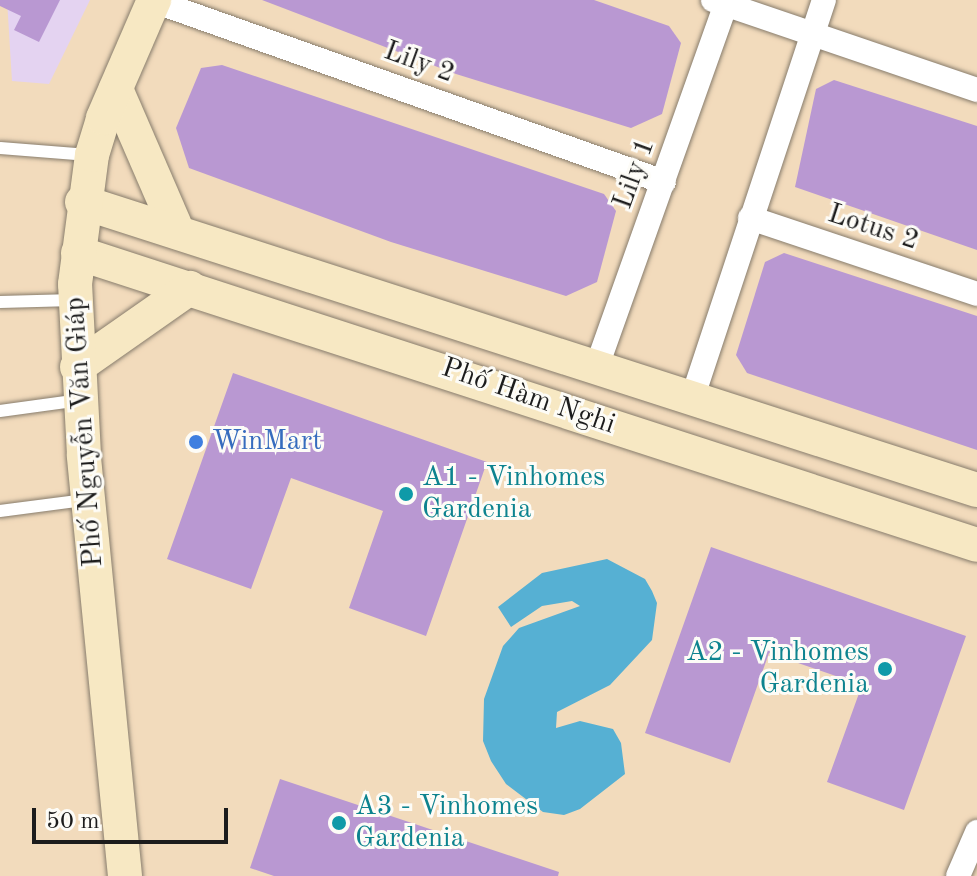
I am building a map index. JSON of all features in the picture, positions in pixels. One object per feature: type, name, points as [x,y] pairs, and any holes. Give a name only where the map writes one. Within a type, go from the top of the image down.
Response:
[{"type":"main road","name":"Phố Nguyễn Văn Giáp","points":[[125,876],[88,500],[74,300],[82,202],[92,155],[154,0]]},
{"type":"main road","points":[[116,89],[178,232]]},
{"type":"main road","name":"Phố Hàm Nghi","points":[[82,202],[977,490]]},
{"type":"main road","name":"Phố Hàm Nghi","points":[[78,253],[977,545]]},
{"type":"main road","points":[[78,383],[190,288]]},
{"type":"street","name":"Lily 2","points":[[154,0],[664,182]]},
{"type":"street","points":[[692,399],[824,0]]},
{"type":"street","points":[[722,2],[977,90]]},
{"type":"street","name":"Lily 1","points":[[597,366],[664,182],[722,2]]},
{"type":"street","name":"Lotus 2","points":[[750,218],[977,294]]},
{"type":"street","points":[[958,876],[977,832]]},
{"type":"lane","points":[[0,148],[92,155]]},
{"type":"lane","points":[[0,302],[74,300]]},
{"type":"lane","points":[[0,411],[78,383]]},
{"type":"lane","points":[[0,511],[88,500]]},
{"type":"shaded area","points":[[7,0],[90,0],[49,84],[12,81]]},
{"type":"water","points":[[607,559],[645,579],[652,591],[657,603],[652,640],[610,685],[557,712],[556,728],[580,721],[613,729],[621,743],[625,774],[580,809],[564,815],[543,812],[506,784],[491,761],[483,741],[484,699],[503,646],[519,628],[580,606],[572,601],[542,606],[511,627],[498,607],[542,573]]},
{"type":"building","points":[[0,0],[60,0],[39,42],[14,30],[21,16],[0,6]]},
{"type":"building","points":[[262,0],[594,0],[669,26],[681,43],[662,114],[631,128],[456,74]]},
{"type":"building","points":[[222,65],[604,194],[616,211],[597,282],[566,296],[391,242],[189,168],[176,128],[201,68]]},
{"type":"building","points":[[834,80],[977,126],[977,250],[795,187],[816,89]]},
{"type":"building","points":[[784,253],[977,316],[977,450],[747,373],[736,355],[765,262]]},
{"type":"building","name":"A1 - Vinhomes Gardenia","points":[[233,373],[487,462],[426,636],[349,608],[383,511],[291,478],[251,589],[167,559]]},
{"type":"building","name":"A2 - Vinhomes Gardenia","points":[[711,547],[966,636],[904,810],[827,782],[862,685],[769,653],[730,763],[645,733]]},
{"type":"building","name":"A3 - Vinhomes Gardenia","points":[[280,779],[559,872],[558,876],[274,876],[250,868]]},
{"type":"place","name":"WinMart","points":[[196,442]]},
{"type":"place","name":"A1 - Vinhomes Gardenia","points":[[406,494]]},
{"type":"place","name":"A2 - Vinhomes Gardenia","points":[[885,669]]},
{"type":"place","name":"A3 - Vinhomes Gardenia","points":[[339,823]]}]
